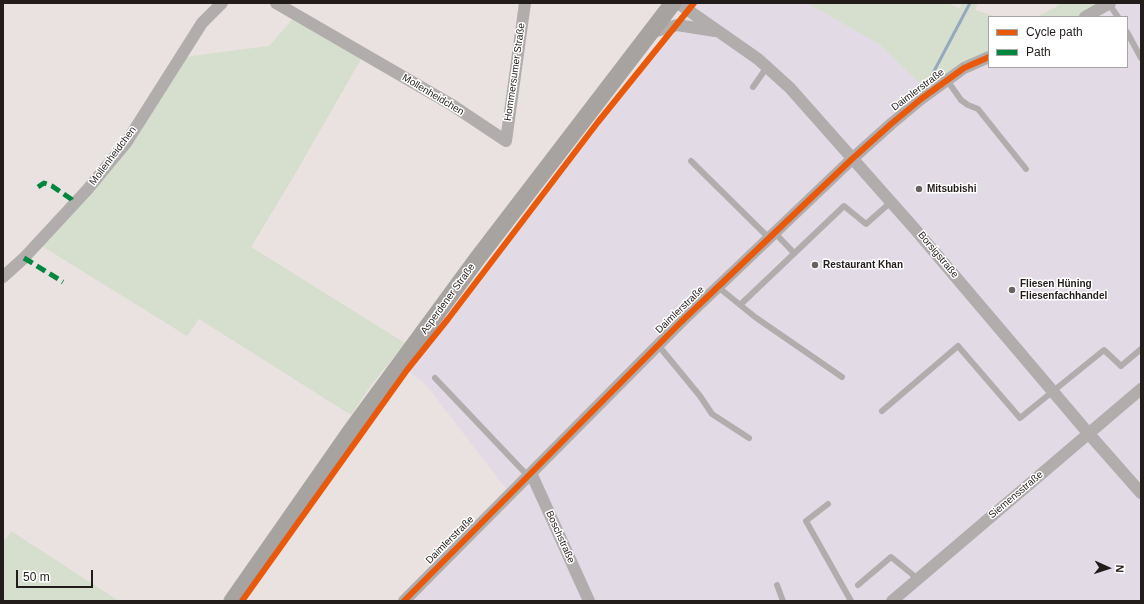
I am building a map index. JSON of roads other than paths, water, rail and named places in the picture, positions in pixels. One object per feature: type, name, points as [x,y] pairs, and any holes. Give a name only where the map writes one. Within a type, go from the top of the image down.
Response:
[{"type":"main road","name":"Asperdener Straße","points":[[232,601],[350,432],[477,259],[673,3]]},
{"type":"street","name":"Mollenheidchen","points":[[3,277],[24,258],[87,190],[121,149],[202,23],[222,3]]},
{"type":"street","name":"Mollenheidchen","points":[[276,3],[452,105],[506,141]]},
{"type":"street","name":"Hommersumer Straße","points":[[506,141],[525,3]]},
{"type":"street","name":"Borsigstraße","points":[[678,3],[758,58],[790,88],[891,202],[1141,493]]},
{"type":"street","points":[[1087,16],[1110,3]]},
{"type":"street","name":"Borsigstraße","points":[[650,33],[677,25],[720,32]]},
{"type":"street","name":"Daimlerstraße","points":[[404,601],[658,345],[852,159],[921,99],[964,68],[988,57]]},
{"type":"street","name":"Siemensstraße","points":[[892,601],[1141,389]]},
{"type":"street","name":"Boschstraße","points":[[530,475],[589,601]]},
{"type":"lane","points":[[1110,3],[1117,16]]},
{"type":"lane","points":[[1128,34],[1141,58]]},
{"type":"lane","points":[[753,87],[767,67]]},
{"type":"lane","points":[[947,80],[961,100],[978,109],[1026,170]]},
{"type":"lane","points":[[691,160],[772,235],[794,253]]},
{"type":"lane","points":[[740,305],[844,206],[866,224],[891,202]]},
{"type":"lane","points":[[718,287],[755,317],[842,377]]},
{"type":"lane","points":[[658,345],[700,396],[712,414],[749,438]]},
{"type":"lane","points":[[882,411],[958,346],[1020,418],[1104,350],[1121,366],[1141,349]]},
{"type":"lane","points":[[435,378],[530,475]]},
{"type":"lane","points":[[828,504],[806,521],[851,601]]},
{"type":"lane","points":[[858,585],[890,557],[918,579]]},
{"type":"lane","points":[[777,585],[783,601]]},
{"type":"waterway","points":[[932,75],[970,3]]},
{"type":"place","name":"Mitsubishi","points":[[919,189]]},
{"type":"place","name":"Restaurant Khan","points":[[815,265]]},
{"type":"place","name":"Fliesen Hüning Fliesenfachhandel","points":[[1012,290]]}]
